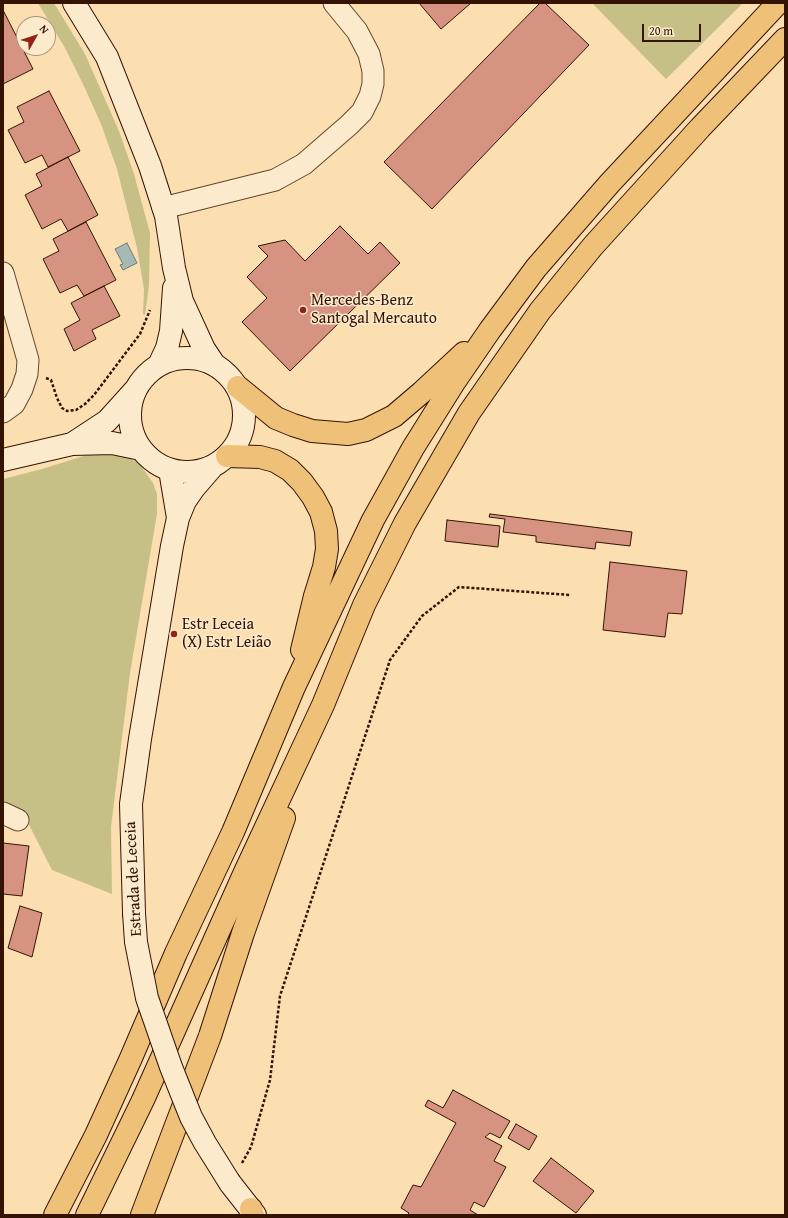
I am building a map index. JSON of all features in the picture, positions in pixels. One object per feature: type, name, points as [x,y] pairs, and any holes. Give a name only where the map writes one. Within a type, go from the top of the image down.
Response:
[{"type":"main road","points":[[55,1215],[96,1135],[131,1058],[176,953],[233,832],[294,687],[373,520],[396,479],[455,381],[490,330],[536,268],[585,211],[778,3]]},
{"type":"main road","points":[[87,1215],[143,1100],[254,851],[323,705],[364,605],[405,523],[469,413],[540,311],[593,246],[700,128],[785,39]]},
{"type":"main road","points":[[238,387],[276,418],[293,425],[312,431],[329,433],[348,434],[366,430],[394,416],[490,330]]},
{"type":"main road","points":[[220,461],[260,457],[275,461],[290,470],[302,482],[313,497],[321,512],[326,531],[327,549],[324,567],[314,596],[294,687]]},
{"type":"main road","points":[[142,1215],[210,1036],[263,876],[300,778],[323,705]]},
{"type":"street","points":[[74,3],[107,57],[150,166],[163,208],[170,238],[174,268],[182,301],[204,349],[214,364]]},
{"type":"street","points":[[163,208],[275,180],[304,164],[362,112],[370,96],[373,84],[373,71],[369,54],[357,31],[334,3]]},
{"type":"street","points":[[160,363],[167,348],[171,331],[174,268]]},
{"type":"street","points":[[3,273],[28,360],[28,374],[22,389],[14,404],[3,412]]},
{"type":"street","points":[[72,444],[107,421],[136,389],[146,374],[160,363],[188,357],[201,359],[224,370],[238,387],[244,401],[245,416],[243,431],[237,445],[220,461],[200,471],[185,472],[170,470],[154,462],[141,449],[133,435],[130,420],[131,404],[136,389]]},
{"type":"street","points":[[3,460],[72,444],[112,443],[141,449]]},
{"type":"street","name":"Estrada de Leceia","points":[[220,461],[194,488],[185,502],[178,518],[172,546],[130,804],[134,913],[136,942],[147,998],[171,1067],[192,1117],[205,1143],[230,1183],[253,1213]]},
{"type":"street","name":"Estrada de Leceia","points":[[170,470],[178,518]]},
{"type":"path","points":[[28,374],[51,380],[62,408],[67,411],[76,410],[94,395],[140,334],[150,310],[151,303]]},
{"type":"path","points":[[230,1183],[251,1147],[270,1080],[280,996],[390,660],[422,616],[459,587],[570,595]]},
{"type":"shaded area","points":[[38,3],[54,3],[85,54],[119,131],[134,174],[150,233],[149,285],[145,315],[143,314],[144,289],[137,248],[117,169],[101,124],[83,84],[56,33],[56,16],[46,16]]},
{"type":"shaded area","points":[[592,3],[743,3],[666,79]]},
{"type":"shaded area","points":[[93,453],[127,457],[139,463],[153,483],[157,494],[157,514],[130,673],[111,827],[112,894],[52,870],[23,813],[3,805],[3,479],[42,469]]},
{"type":"water","points":[[127,243],[137,263],[123,270],[120,265],[123,264],[115,249]]},
{"type":"building","points":[[419,3],[471,3],[441,29]]},
{"type":"building","points":[[540,3],[545,3],[589,45],[432,209],[384,162]]},
{"type":"building","points":[[3,10],[16,36],[16,56],[26,56],[33,69],[3,84]]},
{"type":"building","points":[[49,91],[80,151],[48,167],[42,155],[25,163],[8,130],[24,122],[17,107]]},
{"type":"building","points":[[68,157],[98,215],[68,231],[61,219],[42,229],[25,195],[42,186],[36,174]]},
{"type":"building","points":[[86,222],[116,280],[84,296],[77,285],[60,293],[43,259],[59,251],[53,239]]},
{"type":"building","name":"Mercedes-Benz Santogal Mercauto","points":[[340,226],[368,254],[380,242],[400,263],[290,371],[242,322],[267,298],[247,277],[268,256],[258,246],[285,240],[305,261]]},
{"type":"building","points":[[104,286],[120,316],[92,330],[96,339],[74,351],[64,329],[80,320],[71,303]]},
{"type":"building","points":[[490,514],[632,532],[630,546],[596,542],[595,549],[536,542],[536,536],[503,532],[505,519],[489,517]]},
{"type":"building","points":[[447,520],[500,526],[498,547],[445,541]]},
{"type":"building","points":[[610,562],[687,571],[682,614],[668,613],[665,637],[603,630]]},
{"type":"building","points":[[3,843],[29,846],[22,896],[3,894]]},
{"type":"building","points":[[20,906],[42,913],[32,957],[8,948]]},
{"type":"building","points":[[453,1090],[510,1121],[500,1138],[490,1133],[485,1137],[502,1146],[494,1161],[506,1167],[484,1207],[474,1202],[470,1210],[478,1215],[407,1215],[409,1213],[401,1208],[413,1185],[421,1187],[456,1123],[425,1106],[428,1100],[443,1108]]},
{"type":"building","points":[[516,1124],[537,1136],[529,1150],[508,1138]]},
{"type":"building","points":[[551,1158],[594,1191],[576,1213],[533,1181]]},
{"type":"place","name":"Mercedes-Benz Santogal Mercauto","points":[[303,310]]},
{"type":"place","name":"Estr Leceia (X) Estr Leião","points":[[174,634]]}]
